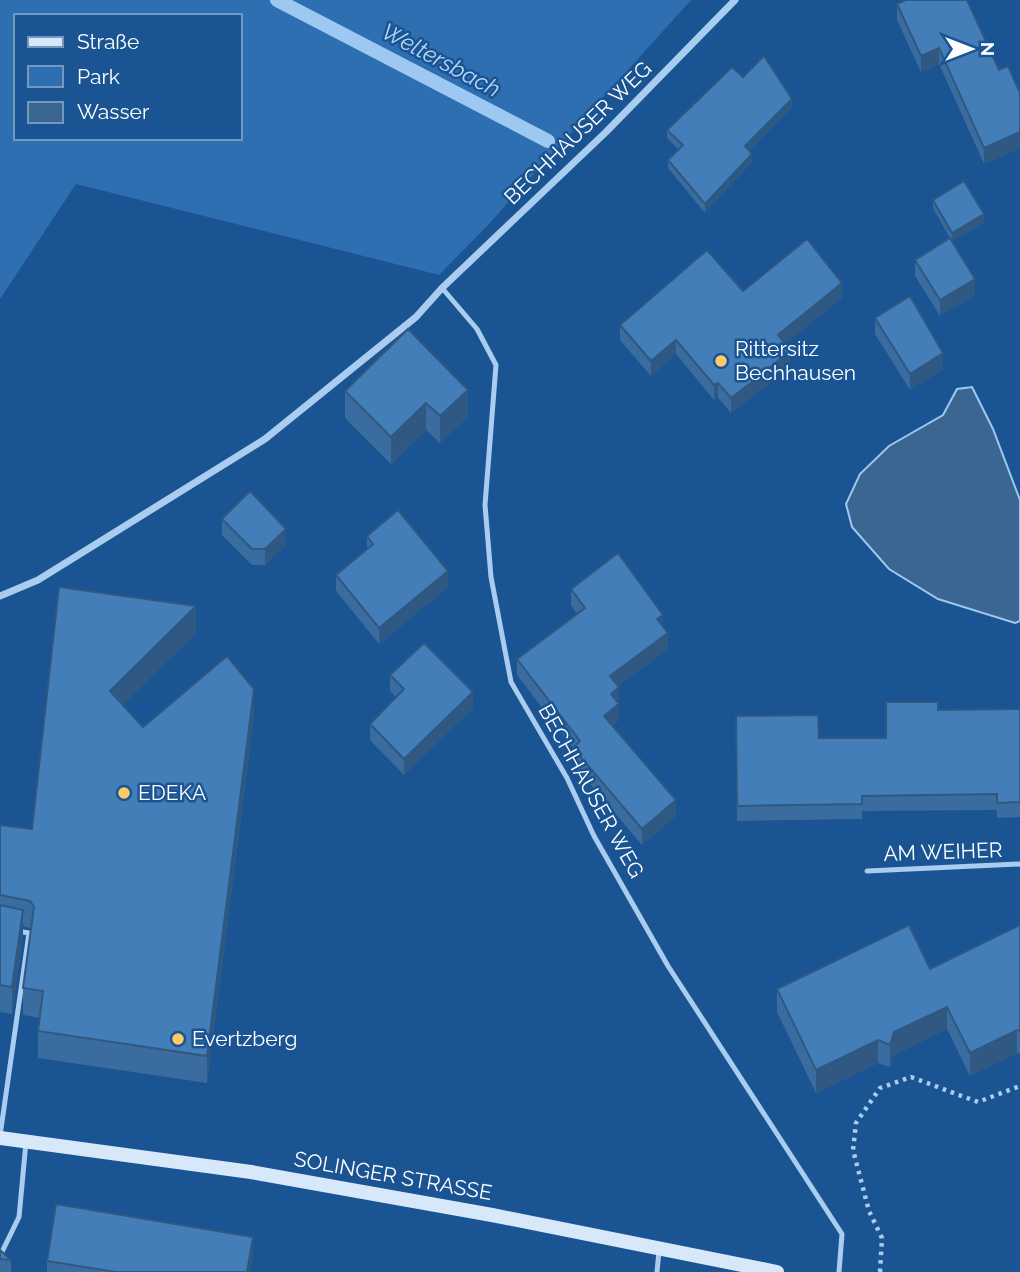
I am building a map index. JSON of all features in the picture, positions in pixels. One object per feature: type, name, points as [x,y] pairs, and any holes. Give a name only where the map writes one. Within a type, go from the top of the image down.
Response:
[{"type":"main road","name":"SOLINGER STRASSE","points":[[0,1137],[251,1172],[660,1247],[776,1272]]},
{"type":"street","name":"BECHHAUSER WEG","points":[[0,596],[38,580],[265,439],[416,317],[442,288],[606,132],[735,0]]},
{"type":"lane","name":"BECHHAUSER WEG","points":[[442,288],[477,329],[496,365],[485,505],[491,577],[511,682],[567,778],[594,836],[668,966],[842,1234],[839,1272]]},
{"type":"lane","name":"AM WEIHER","points":[[867,871],[1020,864]]},
{"type":"lane","points":[[0,1137],[29,933],[10,929]]},
{"type":"lane","points":[[0,1256],[19,1217],[26,1142]]},
{"type":"lane","points":[[657,1272],[660,1247]]},
{"type":"path","points":[[880,1272],[882,1238],[869,1211],[853,1150],[856,1123],[880,1088],[911,1077],[978,1102],[1020,1086]]},
{"type":"green space","points":[[0,0],[691,0],[488,225],[439,275],[76,184],[0,299]]},
{"type":"water","points":[[972,387],[993,429],[1020,500],[1020,621],[1015,623],[938,599],[889,569],[852,527],[846,504],[860,474],[889,446],[943,415],[957,389]]},
{"type":"building","points":[[906,0],[967,0],[999,70],[1008,66],[1020,93],[1020,132],[984,148],[939,48],[921,56],[897,4]]},
{"type":"building","points":[[764,56],[792,99],[745,146],[752,154],[705,204],[668,160],[683,145],[667,130],[732,67],[743,77]]},
{"type":"building","points":[[964,181],[984,214],[952,233],[933,200]]},
{"type":"building","points":[[950,238],[975,279],[940,300],[915,260]]},
{"type":"building","points":[[807,239],[842,283],[778,335],[790,350],[731,398],[718,383],[714,385],[676,340],[651,361],[620,325],[707,250],[743,291]]},
{"type":"building","points":[[910,296],[943,353],[910,374],[875,318]]},
{"type":"building","points":[[408,329],[468,390],[440,416],[426,403],[391,437],[345,391]]},
{"type":"building","points":[[250,491],[286,529],[265,549],[252,549],[222,519]]},
{"type":"building","points":[[398,510],[448,571],[379,628],[336,575],[373,544],[367,536]]},
{"type":"building","points":[[618,553],[663,615],[657,619],[668,633],[610,676],[619,687],[611,694],[619,704],[604,716],[676,800],[642,829],[573,748],[580,741],[517,659],[585,608],[571,589]]},
{"type":"building","points":[[59,587],[196,606],[110,691],[143,727],[227,656],[254,689],[207,1056],[38,1031],[43,991],[23,988],[34,907],[30,901],[0,895],[0,825],[32,829]]},
{"type":"building","points":[[424,643],[473,692],[404,759],[370,724],[404,689],[390,675]]},
{"type":"building","points":[[886,702],[938,702],[938,710],[1020,709],[1020,802],[997,803],[997,794],[862,796],[862,804],[737,806],[736,716],[818,715],[819,738],[886,738]]},
{"type":"building","points":[[0,905],[23,910],[12,987],[0,985]]},
{"type":"building","points":[[909,925],[930,969],[1020,925],[1020,1031],[1017,1030],[970,1053],[947,1007],[894,1032],[890,1045],[878,1040],[816,1070],[777,989]]},
{"type":"building","points":[[56,1204],[253,1237],[247,1272],[116,1272],[47,1261]]},
{"type":"building","points":[[0,1250],[11,1260],[0,1259]]},
{"type":"waterway","name":"Weltersbach","points":[[277,0],[548,141]]},
{"type":"place","name":"Rittersitz Bechhausen","points":[[721,361]]},
{"type":"place","name":"EDEKA","points":[[124,793]]},
{"type":"place","name":"Evertzberg","points":[[178,1039]]}]
